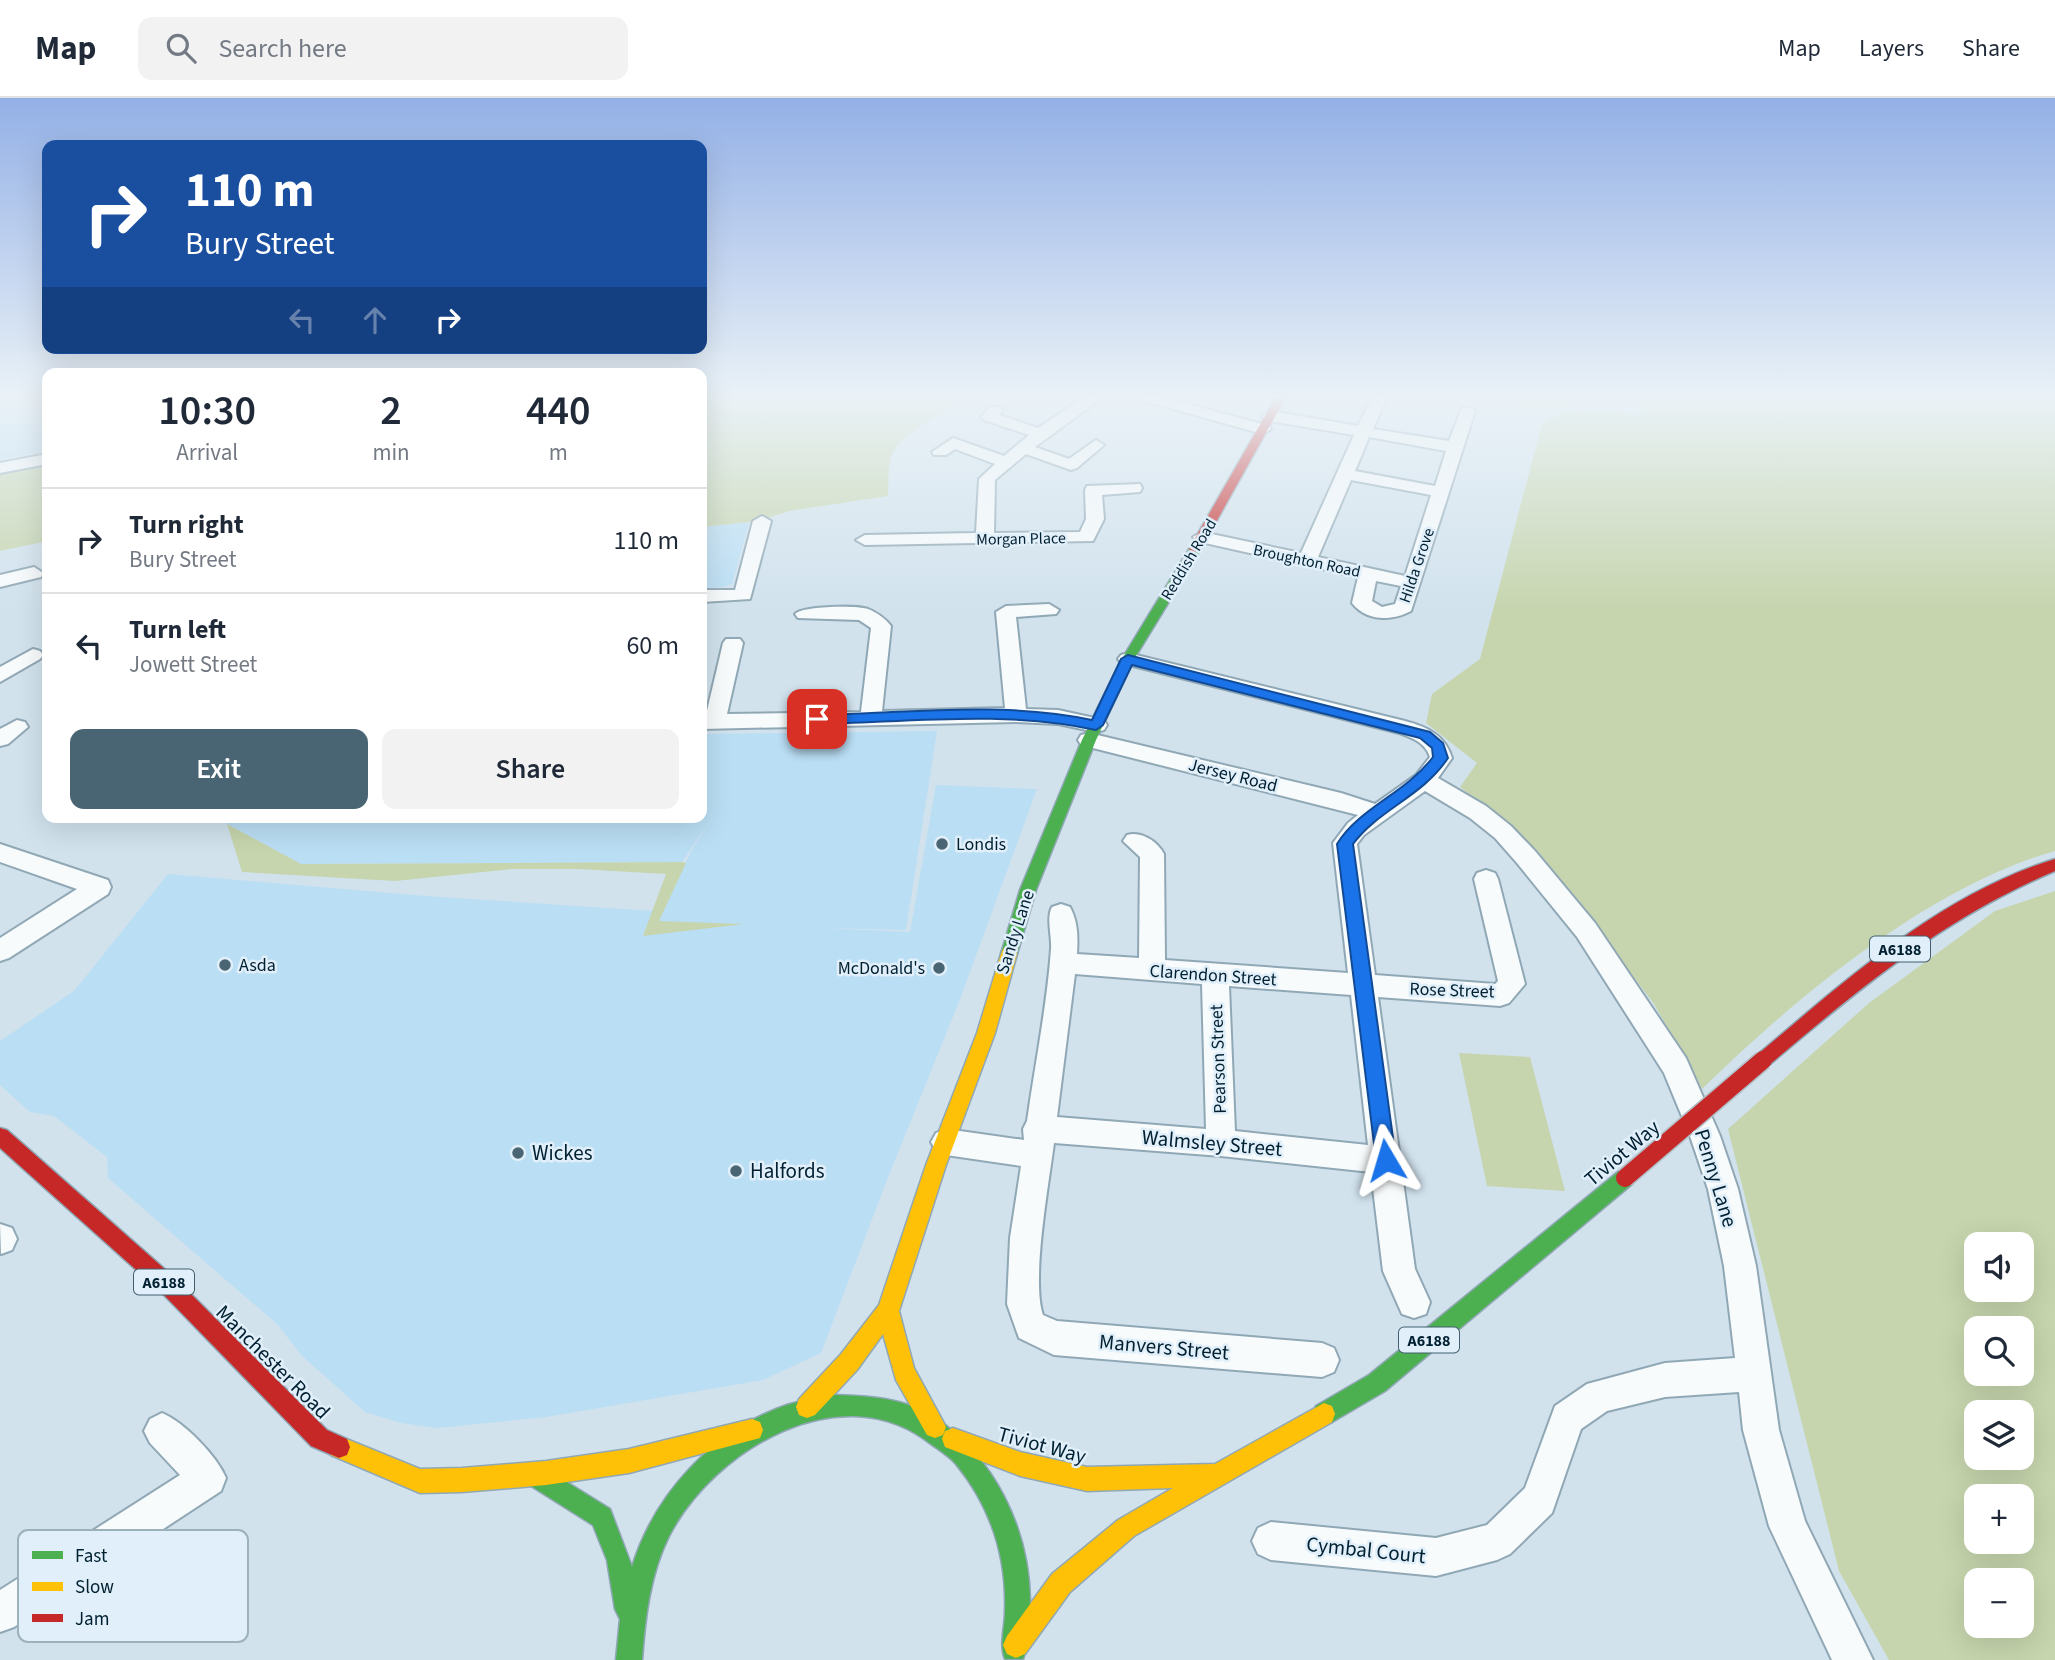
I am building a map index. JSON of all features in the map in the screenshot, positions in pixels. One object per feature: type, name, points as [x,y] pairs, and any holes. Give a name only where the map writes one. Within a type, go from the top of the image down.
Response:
[{"type":"main road","name":"Reddish Road","points":[[1093,732],[1128,659],[1240,468]]},
{"type":"main road","name":"Sandy Lane","points":[[807,1407],[849,1362],[888,1311],[936,1165],[986,1033],[1028,890],[1093,732]]},
{"type":"main road","name":"Tiviot Way","points":[[1014,1652],[1060,1583],[1126,1528],[1377,1383],[1889,957],[1969,903],[2055,865]]},
{"type":"main road","name":"Manchester Road","points":[[0,1136],[169,1286],[319,1438],[406,1478],[420,1481],[536,1476],[701,1446],[752,1430]]},
{"type":"main road","name":"Sandy Lane","points":[[888,1311],[896,1356],[909,1389],[941,1433]]},
{"type":"main road","points":[[630,1626],[645,1564],[671,1509],[708,1463],[752,1430],[779,1416],[807,1407],[856,1403],[903,1413],[941,1433],[980,1474],[1005,1522],[1018,1581],[1014,1652]]},
{"type":"main road","name":"Tiviot Way","points":[[941,1433],[1020,1465],[1087,1479],[1215,1475]]},
{"type":"main road","points":[[536,1476],[602,1517],[619,1560],[630,1626],[629,1660]]},
{"type":"street","points":[[985,538],[987,479],[999,468]]},
{"type":"street","points":[[1307,560],[1348,468]]},
{"type":"street","name":"Hilda Grove","points":[[1368,573],[1362,603],[1374,612],[1392,613],[1404,607],[1447,468]]},
{"type":"street","points":[[1345,474],[1440,492]]},
{"type":"street","name":"Morgan Place","points":[[865,540],[1087,537],[1095,519],[1093,490],[1134,488]]},
{"type":"street","points":[[707,596],[743,595],[762,521]]},
{"type":"street","name":"Broughton Road","points":[[1202,537],[1412,583]]},
{"type":"street","points":[[0,581],[34,573]]},
{"type":"street","points":[[1016,715],[1006,612],[1049,610]]},
{"type":"street","points":[[804,614],[863,614],[881,626],[871,719]]},
{"type":"street","points":[[708,722],[733,643]]},
{"type":"street","points":[[0,676],[33,655]]},
{"type":"street","points":[[1128,659],[1425,735],[1438,746],[1441,758],[1424,780],[1356,829],[1345,844],[1399,1271],[1414,1303]]},
{"type":"street","name":"Jersey Road","points":[[708,722],[1016,715],[1058,717],[1093,732],[1376,813]]},
{"type":"street","name":"Penny Lane","points":[[1424,780],[1478,812],[1503,832],[1540,873],[1586,930],[1676,1067],[1706,1136],[1723,1189],[1740,1266],[1761,1430],[1788,1527],[1853,1660]]},
{"type":"street","points":[[1135,841],[1152,854],[1152,971]]},
{"type":"street","points":[[0,853],[99,887],[0,951]]},
{"type":"street","name":"Rose Street","points":[[1364,986],[1500,995],[1512,984],[1486,879]]},
{"type":"street","points":[[946,1142],[1038,1142],[1063,963],[1065,934],[1061,914]]},
{"type":"street","name":"Clarendon Street","points":[[1063,963],[1364,986]]},
{"type":"street","name":"Pearson Street","points":[[1215,976],[1222,1143]]},
{"type":"street","name":"Walmsley Street","points":[[1038,1142],[1222,1143],[1386,1160]]},
{"type":"street","name":"Manvers Street","points":[[1038,1142],[1026,1238],[1023,1304],[1031,1326],[1054,1338],[1322,1360]]},
{"type":"street","name":"Cymbal Court","points":[[1271,1541],[1436,1557],[1497,1541],[1539,1500],[1567,1418],[1599,1396],[1665,1380],[1753,1374]]},
{"type":"street","points":[[141,1530],[216,1486],[162,1431]]},
{"type":"street","points":[[0,1613],[18,1602]]},
{"type":"shaded area","points":[[749,522],[732,584],[707,588],[707,526]]},
{"type":"shaded area","points":[[937,731],[906,930],[821,928],[910,932],[936,785],[1037,789],[959,1002],[821,1353],[763,1380],[546,1417],[438,1428],[401,1423],[365,1412],[301,1355],[278,1325],[108,1178],[107,1157],[54,1116],[30,1112],[0,1085],[0,1041],[74,991],[168,874],[425,896],[653,911],[643,935],[736,924],[658,922],[690,853],[712,818],[682,862],[301,864],[226,823],[707,823],[707,734]]},
{"type":"green space","points":[[42,468],[42,542],[0,551],[0,472]]},
{"type":"green space","points":[[707,468],[889,468],[888,496],[789,511],[758,521],[707,526]]},
{"type":"green space","points":[[1530,468],[2055,468],[2055,851],[2007,868],[1959,891],[1866,949],[1779,1018],[1702,1089],[1654,1004],[1537,850],[1460,787],[1477,763],[1426,723],[1432,694],[1480,659]]},
{"type":"green space","points":[[227,824],[301,864],[682,862],[686,863],[659,921],[744,924],[643,936],[666,874],[578,869],[513,869],[395,881],[242,872]]},
{"type":"green space","points":[[2055,891],[2055,1660],[1889,1660],[1839,1571],[1728,1129],[1869,1003],[1995,911]]},
{"type":"green space","points":[[1459,1053],[1530,1057],[1565,1191],[1487,1186]]},
{"type":"traffic: fast","points":[[1009,954],[1028,890],[1089,740],[1128,659],[1195,549]]},
{"type":"traffic: fast","points":[[1324,1414],[1377,1383],[1625,1178]]},
{"type":"traffic: fast","points":[[629,1660],[640,1581],[653,1544],[672,1509],[705,1469],[745,1437],[789,1416],[835,1406],[881,1408],[924,1424],[962,1454],[994,1500],[1013,1554],[1018,1593],[1014,1650]]},
{"type":"traffic: fast","points":[[536,1476],[602,1517],[619,1560],[627,1609]]},
{"type":"traffic: slow","points":[[807,1407],[849,1362],[888,1311],[936,1165],[986,1033],[1009,954]]},
{"type":"traffic: slow","points":[[888,1311],[904,1372],[935,1427]]},
{"type":"traffic: slow","points":[[1016,1645],[1061,1583],[1126,1528],[1324,1414]]},
{"type":"traffic: slow","points":[[339,1447],[420,1481],[462,1480],[546,1473],[629,1461],[752,1430]]},
{"type":"traffic: slow","points":[[953,1439],[1020,1464],[1087,1479],[1214,1475]]},
{"type":"traffic: jam","points":[[1195,549],[1241,468]]},
{"type":"traffic: jam","points":[[1763,1060],[1900,949],[1973,902],[2055,865]]},
{"type":"traffic: jam","points":[[1625,1178],[1763,1060]]},
{"type":"traffic: jam","points":[[0,1136],[169,1286],[319,1438],[339,1447]]},
{"type":"place","name":"Londis","points":[[942,844]]},
{"type":"place","name":"Asda","points":[[225,965]]},
{"type":"place","name":"McDonald's","points":[[939,968]]},
{"type":"place","name":"Wickes","points":[[518,1153]]},
{"type":"place","name":"Halfords","points":[[736,1171]]},
{"type":"route","points":[[817,719],[1016,715],[1058,717],[1096,725],[1128,659],[1425,735],[1438,746],[1441,758],[1424,780],[1356,829],[1345,844],[1386,1160]]}]
